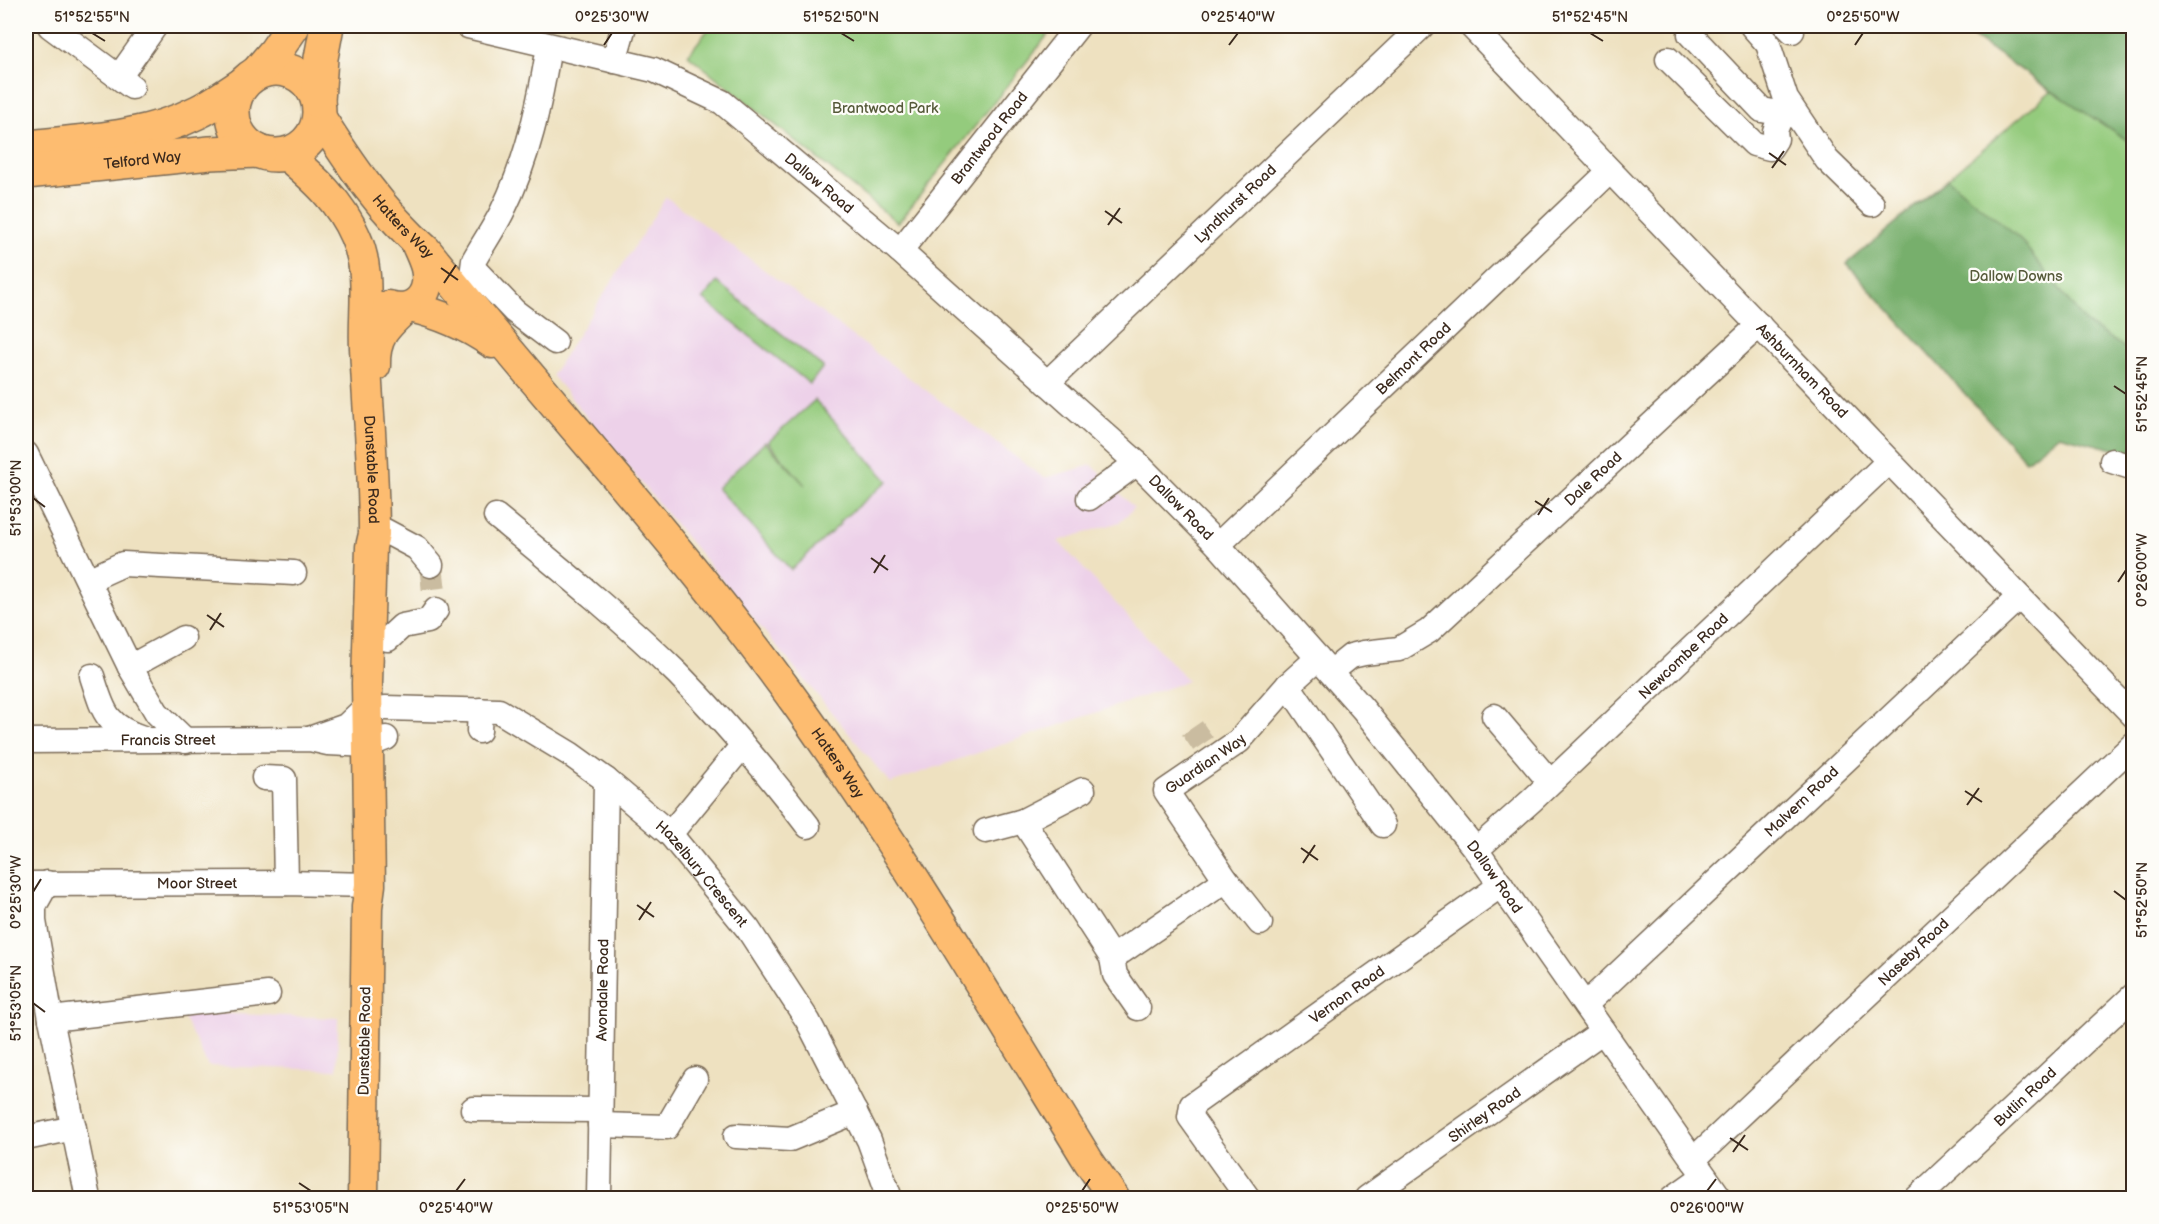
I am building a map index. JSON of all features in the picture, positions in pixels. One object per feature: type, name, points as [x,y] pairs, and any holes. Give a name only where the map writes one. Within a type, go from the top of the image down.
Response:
[{"type":"highway","points":[[293,26],[275,52],[235,96],[234,122],[243,139],[272,153],[305,144],[317,126],[320,69],[327,26]]},
{"type":"highway","points":[[249,79],[269,69],[293,72],[313,89],[318,108]]},
{"type":"highway","name":"Telford Way","points":[[26,147],[139,133],[200,112],[249,79]]},
{"type":"highway","name":"Telford Way","points":[[26,172],[210,153],[272,153]]},
{"type":"main road","name":"Hatters Way","points":[[318,108],[339,148],[368,187],[414,240],[426,250],[681,555],[795,702],[865,802],[948,930],[1089,1162],[1114,1198]]},
{"type":"main road","name":"Dunstable Road","points":[[272,153],[331,194],[345,216],[361,251],[367,284],[364,312],[374,534],[371,547],[370,581],[383,862],[370,885],[367,907],[363,1198]]},
{"type":"main road","name":"Dunstable Road","points":[[376,707],[388,639],[385,531],[375,404],[375,353],[388,324],[419,301],[427,285],[426,267],[414,240]]},
{"type":"main road","name":"Hatters Way","points":[[367,284],[382,303],[457,322],[515,359]]},
{"type":"street","points":[[50,26],[126,82],[155,26]]},
{"type":"street","name":"Dallow Road","points":[[468,26],[654,69],[723,102],[900,251],[1137,464],[1218,545],[1364,709],[1476,850],[1720,1198]]},
{"type":"street","points":[[614,61],[624,26]]},
{"type":"street","name":"Brantwood Road","points":[[900,251],[1078,26]]},
{"type":"street","name":"Lyndhurst Road","points":[[1047,383],[1422,26]]},
{"type":"street","name":"Ashburnham Road","points":[[1471,26],[2133,716]]},
{"type":"street","points":[[1761,31],[1790,114],[1827,160],[1872,204]]},
{"type":"street","points":[[1689,34],[1762,110],[1790,114]]},
{"type":"street","points":[[549,46],[543,85],[524,159],[502,211],[474,260],[473,268],[514,310],[555,342]]},
{"type":"street","points":[[1668,59],[1754,144],[1770,148],[1776,139],[1775,131],[1790,114]]},
{"type":"street","name":"Belmont Road","points":[[1218,545],[1609,172]]},
{"type":"street","name":"Dale Road","points":[[1324,665],[1364,653],[1399,649],[1430,631],[1759,325]]},
{"type":"street","points":[[26,454],[130,667],[157,712],[186,741]]},
{"type":"street","name":"Newcombe Road","points":[[1476,850],[1888,462]]},
{"type":"street","points":[[1089,498],[1137,464]]},
{"type":"street","points":[[496,516],[589,594],[678,674],[766,770],[808,826]]},
{"type":"street","points":[[385,531],[417,548],[431,565]]},
{"type":"street","points":[[88,580],[123,564],[200,576],[294,573]]},
{"type":"street","name":"Malvern Road","points":[[1585,1005],[2019,597]]},
{"type":"street","points":[[388,639],[402,626],[428,621],[436,610]]},
{"type":"street","points":[[130,667],[183,638]]},
{"type":"street","name":"Guardian Way","points":[[1260,923],[1226,880],[1166,791],[1208,752],[1239,741],[1288,685],[1324,665]]},
{"type":"street","points":[[92,676],[109,720],[129,734],[153,741]]},
{"type":"street","points":[[1288,685],[1383,825]]},
{"type":"street","name":"Hazelbury Crescent","points":[[376,707],[480,721],[500,711],[570,754],[606,780],[670,834],[748,929],[808,1021],[869,1140],[890,1198]]},
{"type":"street","name":"Francis Street","points":[[310,739],[346,726],[376,707]]},
{"type":"street","points":[[1494,716],[1550,782]]},
{"type":"street","name":"Francis Street","points":[[26,741],[310,739],[328,743],[377,741]]},
{"type":"street","name":"Naseby Road","points":[[1673,1198],[1699,1168],[2133,744]]},
{"type":"street","points":[[670,834],[743,745]]},
{"type":"street","points":[[264,778],[284,778],[286,883]]},
{"type":"street","name":"Avondale Road","points":[[599,1198],[606,780]]},
{"type":"street","points":[[986,831],[1023,821],[1083,789]]},
{"type":"street","points":[[1023,821],[1112,958],[1115,975],[1138,1008]]},
{"type":"street","points":[[1112,958],[1226,880]]},
{"type":"street","points":[[36,884],[34,906],[30,917],[33,950],[51,1019],[88,1198]]},
{"type":"street","name":"Moor Street","points":[[36,884],[370,885]]},
{"type":"street","name":"Vernon Road","points":[[1248,1198],[1190,1117],[1191,1105],[1501,885]]},
{"type":"street","points":[[51,1019],[268,994]]},
{"type":"street","name":"Butlin Road","points":[[1917,1198],[2133,995]]},
{"type":"street","name":"Shirley Road","points":[[1366,1198],[1603,1031]]},
{"type":"street","points":[[473,1109],[600,1118],[667,1127],[695,1079]]},
{"type":"street","points":[[736,1136],[790,1139],[855,1112]]},
{"type":"street","points":[[26,1138],[74,1128]]},
{"type":"shaded area","points":[[666,197],[1044,478],[1092,465],[1134,508],[1120,522],[1058,541],[1188,681],[890,783],[552,375]]},
{"type":"shaded area","points":[[181,1012],[338,1018],[337,1070],[208,1066]]},
{"type":"green space","name":"Brantwood Park","points":[[711,26],[1055,26],[898,223],[688,55]]},
{"type":"green space","name":"Dallow Downs","points":[[1958,26],[2133,26],[2133,454],[2059,435],[2026,461],[1847,264],[2051,91]]},
{"type":"green space","points":[[1958,26],[2133,26],[2133,144],[2052,91]]},
{"type":"green space","points":[[1948,179],[2019,238],[2086,323],[2133,353],[2133,454],[2059,435],[2026,461],[1847,264]]},
{"type":"green space","points":[[717,282],[823,367],[810,384],[703,299]]},
{"type":"green space","points":[[815,400],[888,481],[839,522],[840,524],[791,570],[717,488],[765,442],[805,485],[768,442]]},
{"type":"tunnel","points":[[431,565],[436,610]]},
{"type":"tunnel","points":[[1192,728],[1203,744]]}]
